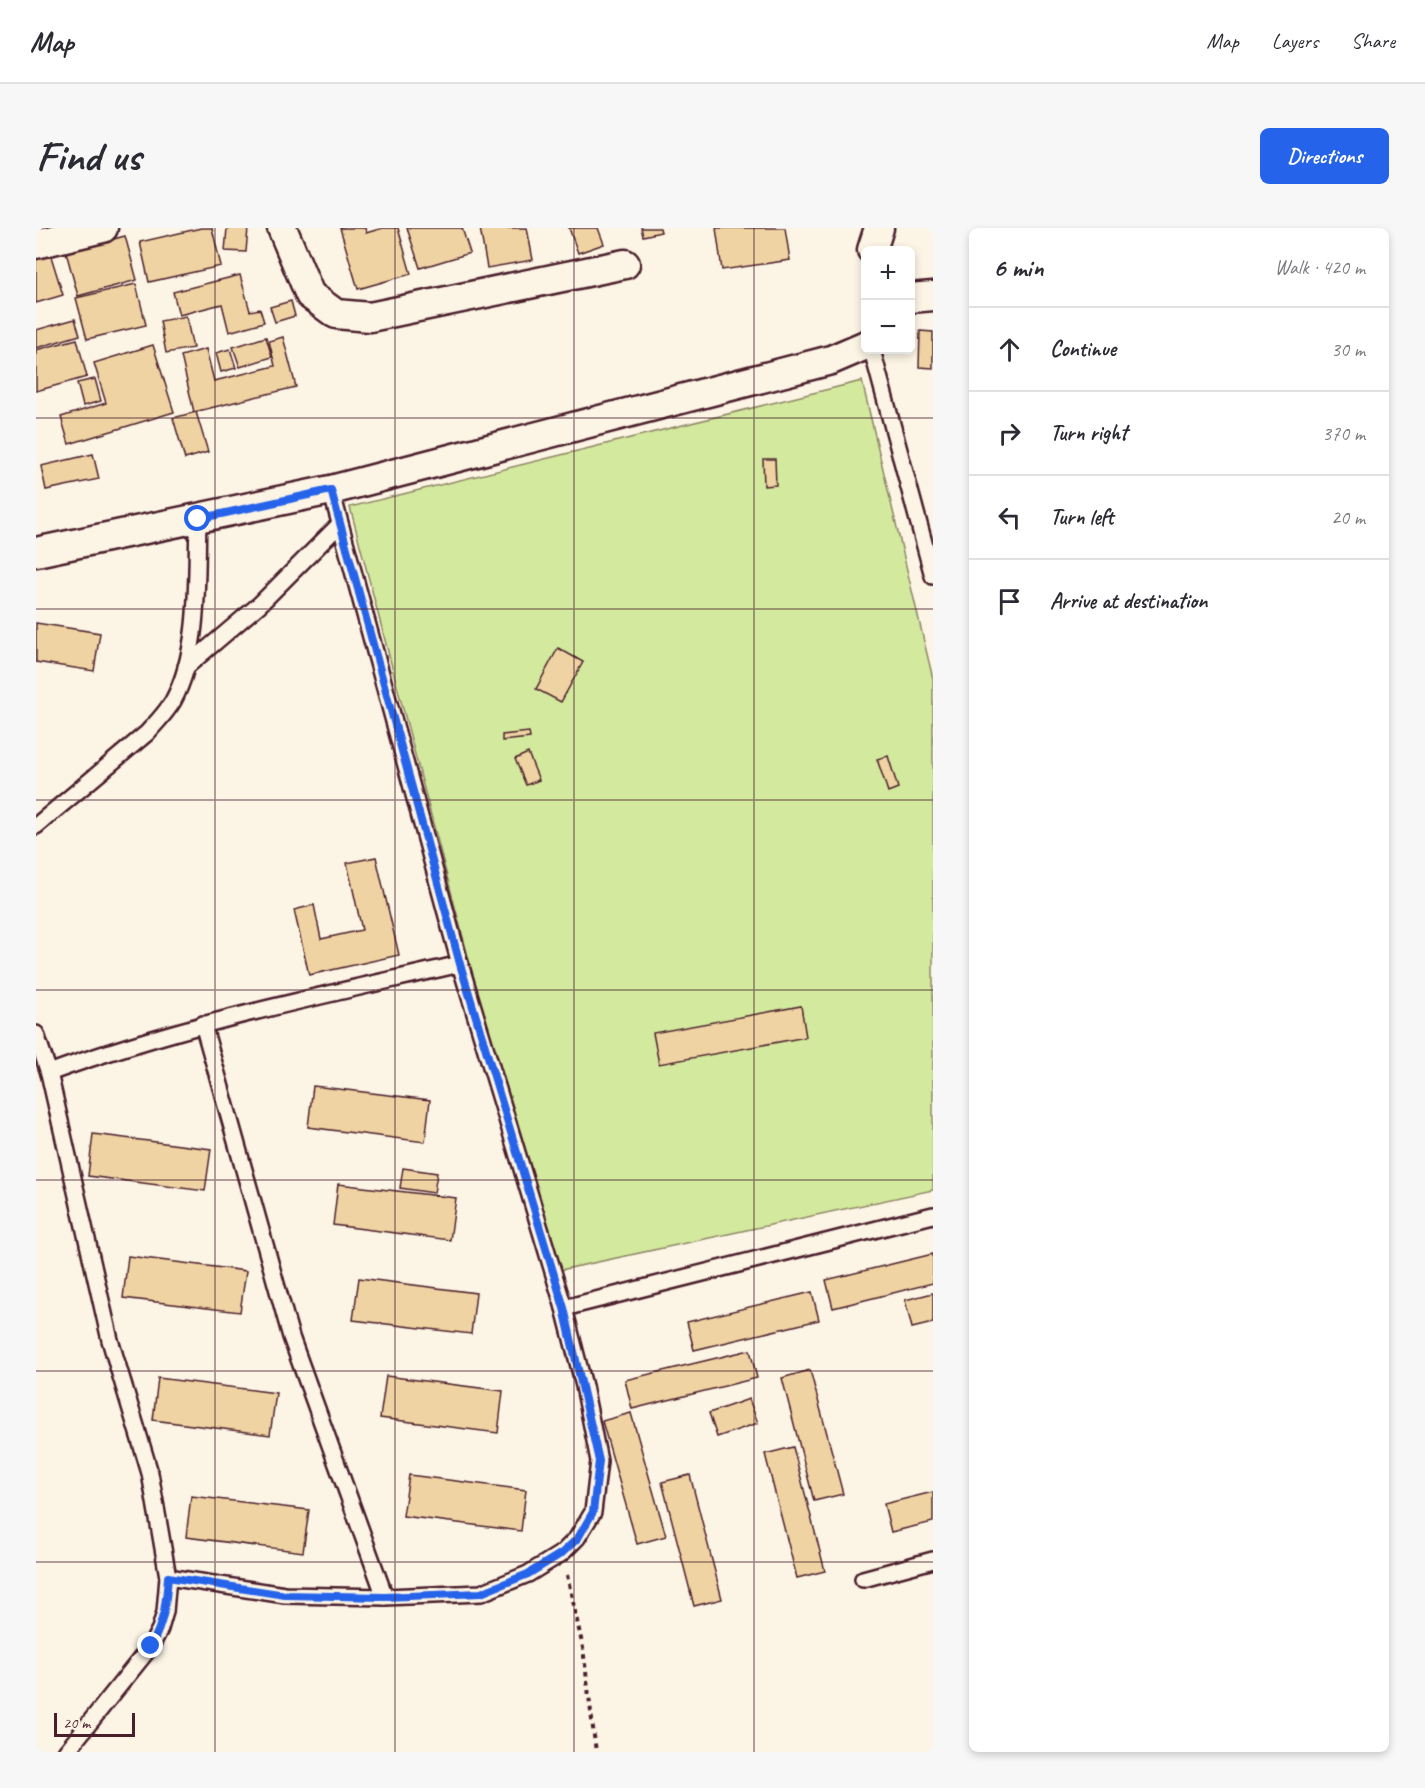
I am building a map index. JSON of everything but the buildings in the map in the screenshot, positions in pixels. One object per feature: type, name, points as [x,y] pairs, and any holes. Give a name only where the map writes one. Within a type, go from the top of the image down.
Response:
[{"type":"street","points":[[36,244],[103,228]]},
{"type":"street","points":[[282,228],[310,295],[336,314],[370,317],[625,264]]},
{"type":"street","points":[[873,246],[879,228]]},
{"type":"street","points":[[915,298],[933,296]]},
{"type":"street","points":[[36,552],[331,490],[831,360],[861,347]]},
{"type":"lane","points":[[873,354],[933,576]]},
{"type":"lane","points":[[168,1577],[285,1595],[385,1597],[481,1593],[528,1574],[562,1553],[578,1538],[593,1512],[599,1461],[564,1308],[460,964],[331,490]]},
{"type":"lane","points":[[36,826],[147,733],[162,717],[173,700],[186,667],[195,608],[198,519]]},
{"type":"lane","points":[[186,667],[260,604],[340,524]]},
{"type":"lane","points":[[49,1073],[102,1053],[203,1024],[460,964]]},
{"type":"lane","points":[[203,1024],[291,1337],[385,1597]]},
{"type":"lane","points":[[37,1042],[49,1073],[110,1340],[150,1473],[168,1577],[165,1612],[160,1629],[151,1646],[66,1752]]},
{"type":"lane","points":[[564,1308],[933,1215]]},
{"type":"lane","points":[[863,1578],[933,1560]]},
{"type":"path","points":[[562,1553],[583,1648],[596,1752]]},
{"type":"green space","points":[[862,381],[933,679],[933,1190],[551,1272],[350,507]]},
{"type":"route","points":[[151,1646],[160,1629],[165,1612],[168,1577],[285,1595],[385,1597],[481,1593],[528,1574],[562,1553],[578,1538],[593,1512],[599,1461],[584,1386],[564,1308],[460,964],[331,490],[198,519]]}]
